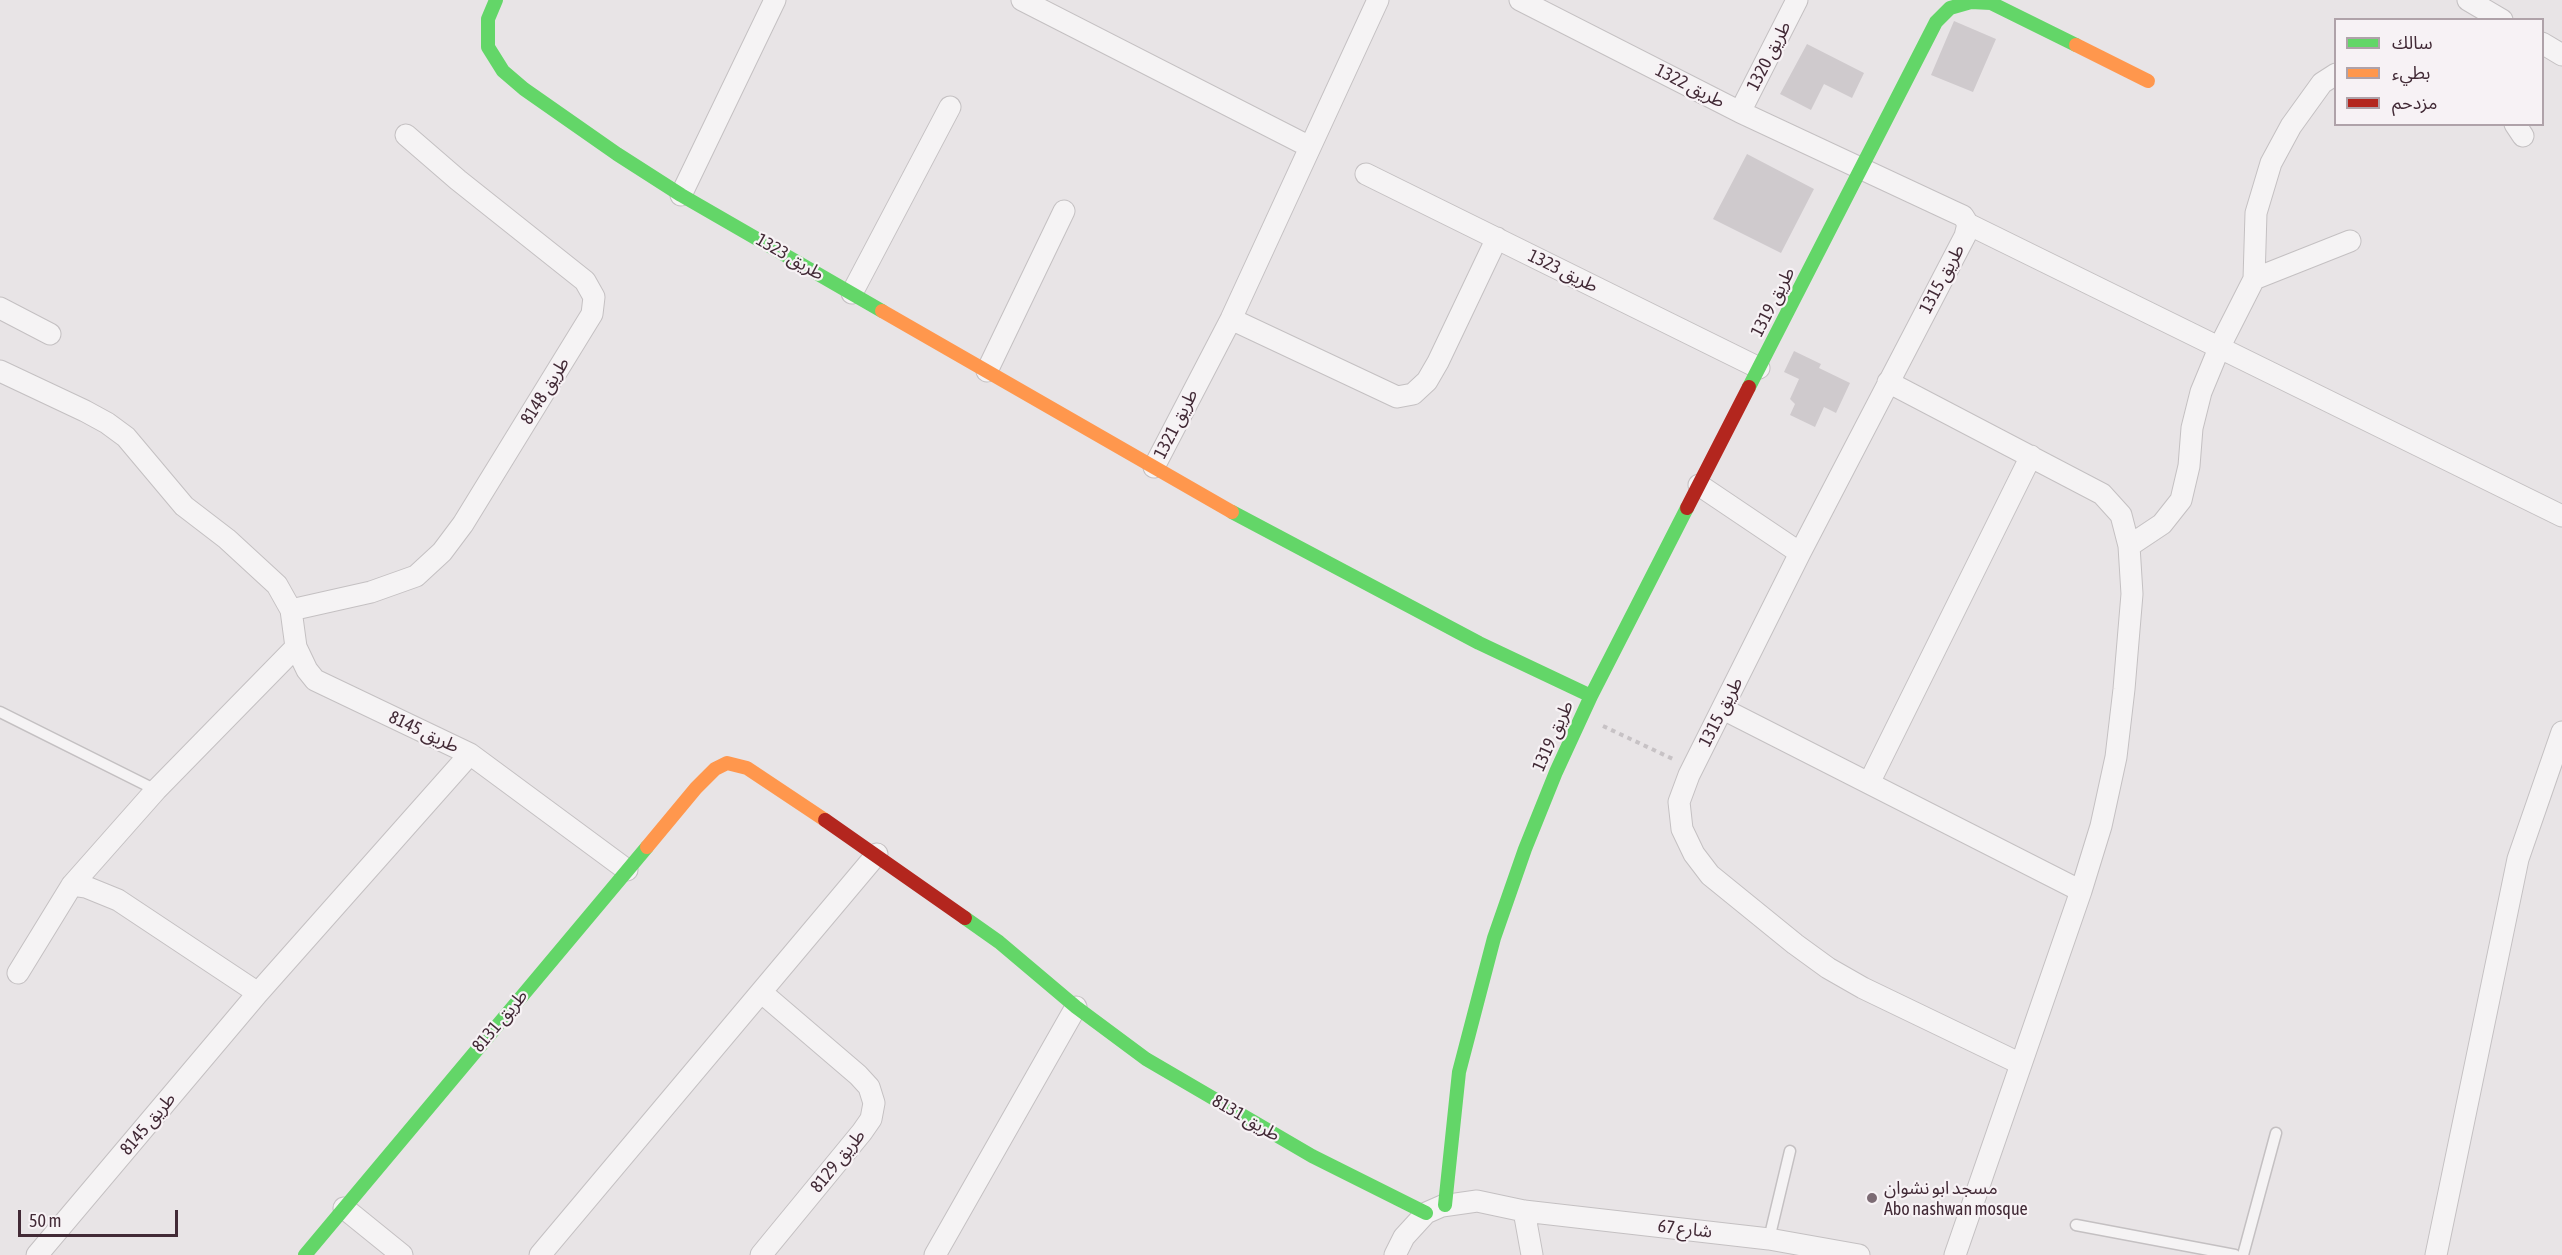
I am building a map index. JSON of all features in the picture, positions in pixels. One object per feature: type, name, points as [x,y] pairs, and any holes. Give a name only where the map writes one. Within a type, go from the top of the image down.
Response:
[{"type":"street","name":"طريق 1323","points":[[496,0],[488,19],[488,47],[503,71],[524,89],[616,154],[681,195],[1154,467]]},
{"type":"street","points":[[681,195],[775,0]]},
{"type":"street","points":[[1022,0],[1310,147]]},
{"type":"street","name":"طريق 1321","points":[[1378,0],[1231,319],[1154,467],[1261,529],[1369,587],[1591,696]]},
{"type":"street","name":"طريق 1322","points":[[1520,0],[1740,112],[1863,167],[1963,216],[1968,225],[2220,346],[2562,516]]},
{"type":"street","name":"طريق 1320","points":[[1740,112],[1797,0]]},
{"type":"street","points":[[2468,0],[2499,18]]},
{"type":"street","name":"طريق 1319","points":[[1436,1209],[1459,1072],[1494,938],[1525,849],[1581,716],[1936,22],[1952,4],[1991,3],[2148,81]]},
{"type":"street","points":[[2544,44],[2562,55]]},
{"type":"street","points":[[2129,546],[2162,524],[2181,500],[2189,466],[2192,428],[2201,392],[2220,346],[2254,279],[2256,213],[2271,164],[2291,126],[2322,83],[2334,75]]},
{"type":"street","points":[[852,293],[950,107]]},
{"type":"street","name":"طريق 8148","points":[[291,610],[371,592],[416,576],[442,552],[463,524],[592,314],[594,297],[585,281],[458,180],[406,135]]},
{"type":"street","name":"طريق 1323","points":[[1366,174],[1760,368]]},
{"type":"street","points":[[987,371],[1064,212]]},
{"type":"street","name":"طريق 1315","points":[[1968,225],[1965,236],[1800,553],[1692,768],[1679,802],[1682,829],[1694,854],[1710,876],[1828,968],[1894,1004],[2021,1064]]},
{"type":"street","points":[[1231,319],[1397,397],[1413,394],[1427,381],[1438,362],[1497,238]]},
{"type":"street","points":[[2254,279],[2350,241]]},
{"type":"street","points":[[0,308],[50,334]]},
{"type":"street","points":[[0,371],[92,415],[126,437],[184,506],[204,524],[227,539],[277,585],[291,610],[296,647],[156,790],[72,885],[18,974]]},
{"type":"street","points":[[1888,382],[2102,494],[2121,515],[2129,546],[2132,594],[2116,757],[2101,826],[2081,891],[1955,1255]]},
{"type":"street","points":[[1869,783],[2031,456]]},
{"type":"street","points":[[1699,485],[1800,553]]},
{"type":"street","name":"طريق 8145","points":[[296,647],[307,670],[321,684],[470,754],[627,870]]},
{"type":"street","points":[[1723,709],[2081,891]]},
{"type":"street","points":[[2436,1255],[2518,859],[2562,732]]},
{"type":"street","name":"طريق 8145","points":[[37,1255],[258,993],[470,754]]},
{"type":"street","name":"طريق 8131","points":[[305,1255],[696,788],[715,769],[727,763],[747,768],[877,854],[999,942],[1114,1037],[1164,1070],[1312,1156],[1436,1209]]},
{"type":"street","points":[[540,1255],[877,854]]},
{"type":"street","points":[[72,885],[86,887],[118,900],[258,993]]},
{"type":"street","name":"طريق 8129","points":[[761,992],[858,1075],[869,1087],[874,1103],[871,1119],[862,1132],[761,1255]]},
{"type":"street","points":[[935,1255],[1076,1007]]},
{"type":"street","name":"شارع 67","points":[[1436,1209],[1476,1201],[1517,1209]]},
{"type":"street","name":"شارع 67","points":[[1401,1255],[1417,1237],[1436,1222],[1452,1214],[1490,1207],[1769,1239],[1859,1255]]},
{"type":"street","points":[[344,1208],[402,1255]]},
{"type":"street","points":[[1395,1255],[1404,1237],[1436,1209]]},
{"type":"street","points":[[1517,1209],[1532,1255]]},
{"type":"lane","points":[[0,712],[156,790]]},
{"type":"lane","points":[[2243,1255],[2276,1133]]},
{"type":"lane","points":[[1769,1239],[1790,1151]]},
{"type":"lane","points":[[2076,1225],[2235,1255]]},
{"type":"path","points":[[1581,716],[1692,768]]},
{"type":"building","points":[[1954,21],[1996,39],[1973,92],[1931,75]]},
{"type":"building","points":[[1807,44],[1864,73],[1852,98],[1824,84],[1811,110],[1780,94]]},
{"type":"building","points":[[1747,154],[1814,189],[1781,253],[1713,219]]},
{"type":"building","points":[[1794,351],[1821,364],[1819,368],[1850,383],[1836,413],[1824,407],[1815,427],[1790,415],[1795,404],[1790,399],[1799,379],[1784,372]]},
{"type":"traffic: fast","points":[[496,0],[488,19],[488,47],[503,71],[524,89],[617,154],[681,195],[882,311]]},
{"type":"traffic: fast","points":[[1749,387],[1936,22],[1950,8],[1971,2],[1991,3],[2076,45]]},
{"type":"traffic: fast","points":[[1445,1205],[1459,1072],[1494,938],[1525,849],[1556,772],[1591,696],[1687,508]]},
{"type":"traffic: fast","points":[[1232,512],[1479,643],[1591,696]]},
{"type":"traffic: fast","points":[[305,1255],[647,847]]},
{"type":"traffic: fast","points":[[965,918],[999,942],[1076,1007],[1146,1059],[1312,1156],[1426,1213]]},
{"type":"traffic: slow","points":[[2076,45],[2148,81]]},
{"type":"traffic: slow","points":[[882,311],[1232,512]]},
{"type":"traffic: slow","points":[[647,847],[696,788],[715,769],[727,763],[747,768],[825,820]]},
{"type":"traffic: jam","points":[[1687,508],[1749,387]]},
{"type":"traffic: jam","points":[[825,820],[965,918]]},
{"type":"place","name":"مسجد ابو نشوان Abo nashwan mosque","points":[[1872,1198]]}]
